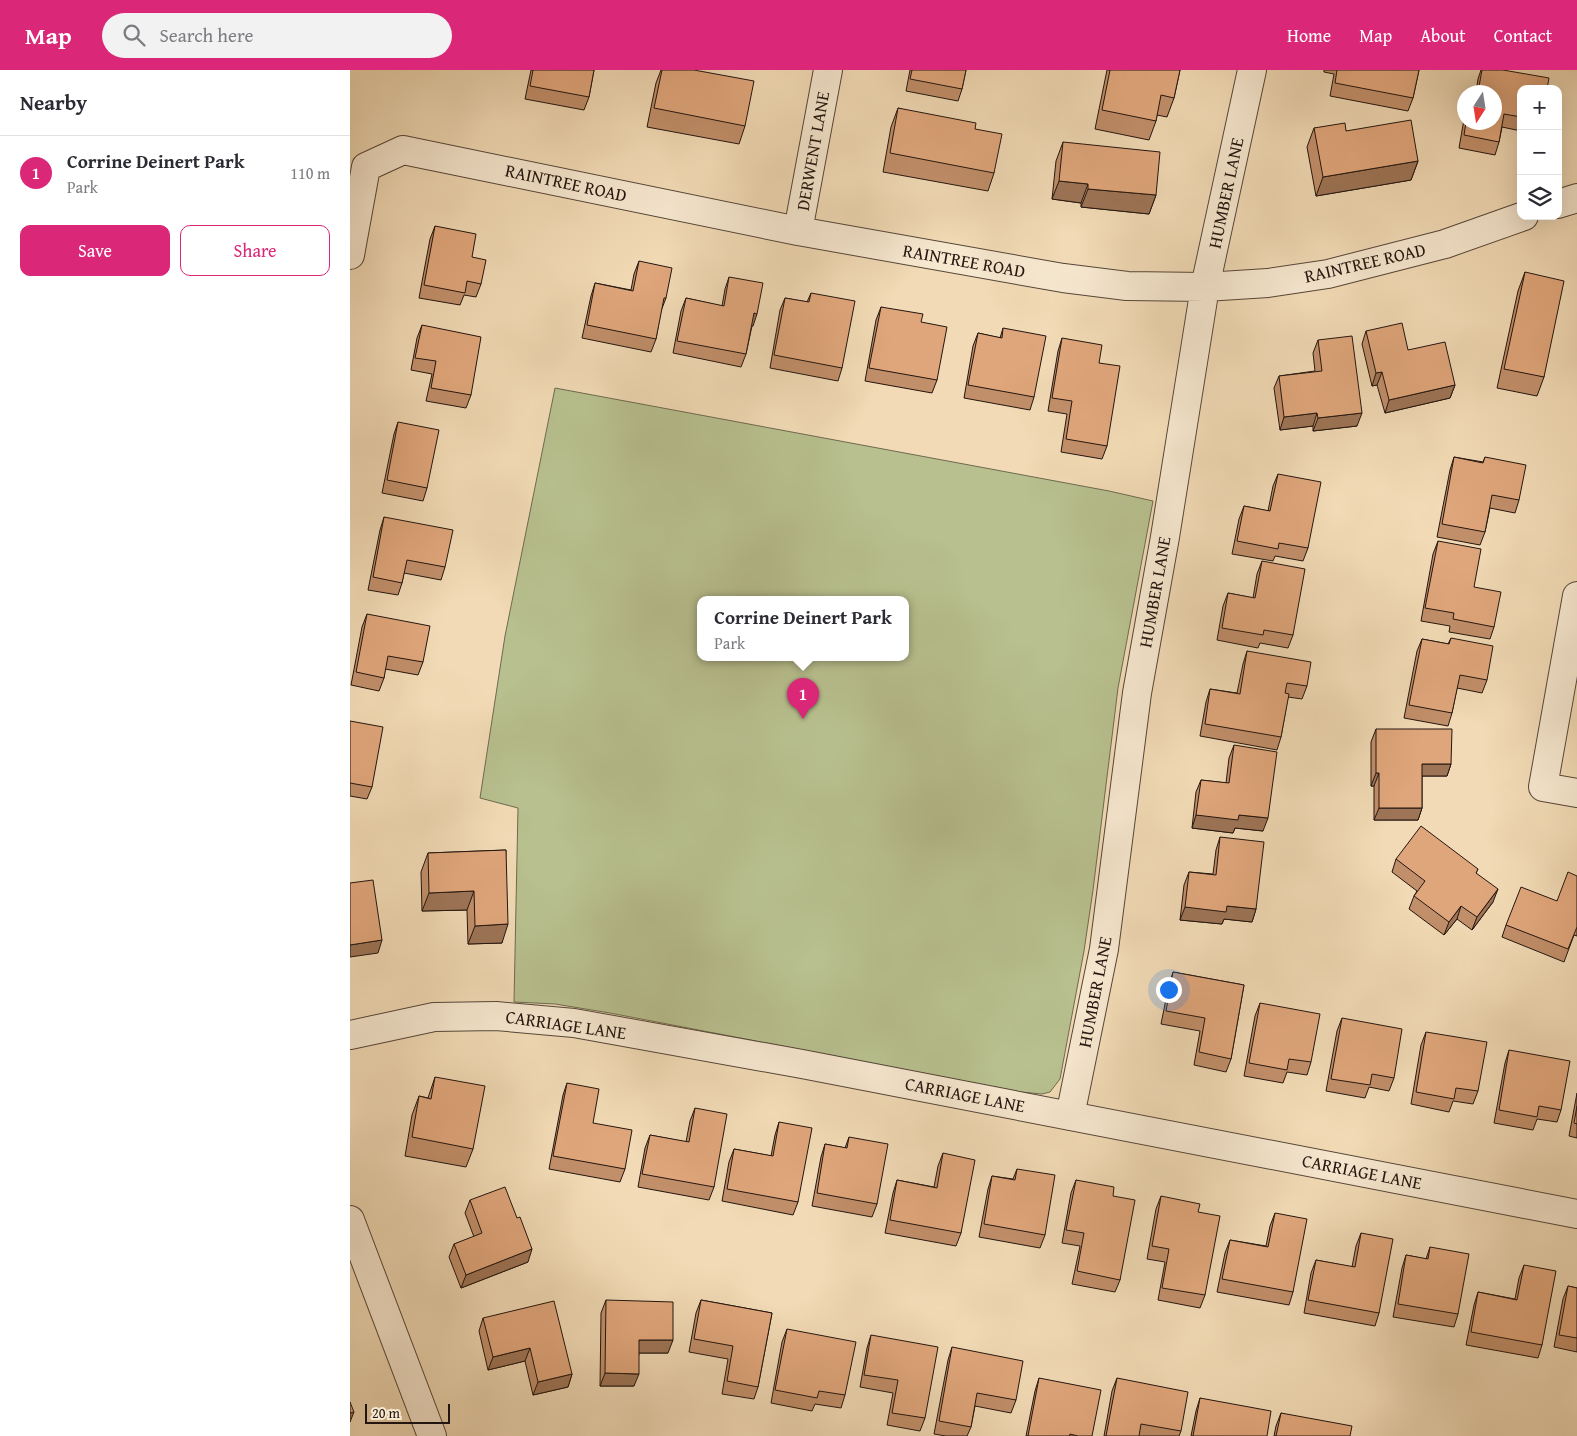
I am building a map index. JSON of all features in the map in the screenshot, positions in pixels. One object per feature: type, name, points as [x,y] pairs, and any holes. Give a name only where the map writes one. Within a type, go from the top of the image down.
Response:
[{"type":"street","name":"DERWENT LANE","points":[[798,231],[828,70]]},
{"type":"street","name":"HUMBER LANE","points":[[1070,1116],[1104,949],[1137,693],[1165,537],[1205,287],[1252,70]]},
{"type":"street","name":"RAINTREE ROAD","points":[[350,255],[366,167],[403,150],[798,231],[1063,278],[1127,286],[1205,287],[1268,283],[1328,274],[1445,244],[1517,218]]},
{"type":"street","points":[[1562,203],[1577,198]]},
{"type":"street","points":[[1577,596],[1543,787],[1577,793]]},
{"type":"street","name":"CARRIAGE LANE","points":[[350,1035],[434,1017],[496,1016],[557,1022],[802,1064],[1577,1214]]},
{"type":"street","points":[[350,1220],[432,1436]]},
{"type":"green space","points":[[555,388],[1109,491],[1153,501],[1118,688],[1084,951],[1060,1079],[1050,1092],[1042,1094],[1021,1092],[610,1013],[555,1004],[514,1002],[518,808],[480,798],[505,636]]},
{"type":"building","points":[[533,70],[594,70],[589,97],[530,86]]},
{"type":"building","points":[[662,70],[694,70],[754,81],[745,126],[654,108]]},
{"type":"building","points":[[912,70],[966,70],[962,89],[910,79]]},
{"type":"building","points":[[1110,70],[1180,70],[1174,98],[1161,95],[1156,121],[1102,110]]},
{"type":"building","points":[[1337,70],[1419,70],[1413,98],[1335,83]]},
{"type":"building","points":[[1482,70],[1503,70],[1549,78],[1548,85],[1517,85],[1517,116],[1504,114],[1502,125],[1502,85],[1479,85]]},
{"type":"building","points":[[898,108],[976,123],[975,129],[1002,134],[994,173],[890,153]]},
{"type":"building","points":[[1411,120],[1418,161],[1323,177],[1314,128],[1345,123],[1346,131]]},
{"type":"building","points":[[1465,130],[1501,130],[1499,142],[1464,135]]},
{"type":"building","points":[[1063,142],[1160,152],[1156,195],[1088,189],[1088,184],[1059,181]]},
{"type":"building","points":[[435,226],[476,234],[472,257],[486,260],[481,284],[467,281],[465,293],[424,285]]},
{"type":"building","points":[[639,261],[672,268],[656,339],[587,325],[595,283],[633,291]]},
{"type":"building","points":[[1525,272],[1564,281],[1544,377],[1504,369]]},
{"type":"building","points":[[729,277],[763,283],[757,314],[754,313],[746,354],[677,341],[686,298],[724,306]]},
{"type":"building","points":[[811,293],[855,301],[842,368],[774,355],[785,298],[809,302]]},
{"type":"building","points":[[881,307],[923,314],[921,322],[947,327],[937,380],[869,368]]},
{"type":"building","points":[[1402,323],[1408,350],[1445,342],[1455,385],[1389,400],[1382,372],[1376,373],[1366,331]]},
{"type":"building","points":[[422,325],[481,337],[471,395],[431,388],[436,361],[415,358]]},
{"type":"building","points":[[1003,328],[1046,336],[1034,397],[968,385],[978,333],[1002,338]]},
{"type":"building","points":[[1352,336],[1362,413],[1318,418],[1317,413],[1284,417],[1279,376],[1322,371],[1318,340]]},
{"type":"building","points":[[1062,338],[1102,345],[1099,363],[1120,366],[1107,446],[1066,439],[1072,401],[1052,398]]},
{"type":"building","points":[[398,422],[439,430],[427,488],[387,480]]},
{"type":"building","points":[[1454,457],[1483,463],[1485,457],[1526,465],[1519,500],[1492,495],[1485,532],[1442,524]]},
{"type":"building","points":[[1278,474],[1321,482],[1308,548],[1279,543],[1278,549],[1237,541],[1244,506],[1270,511]]},
{"type":"building","points":[[384,517],[453,530],[445,567],[407,560],[402,583],[373,577]]},
{"type":"building","points":[[1438,541],[1481,549],[1474,587],[1501,592],[1494,627],[1453,619],[1454,613],[1425,608]]},
{"type":"building","points":[[1262,561],[1305,569],[1293,635],[1264,630],[1263,635],[1222,628],[1228,593],[1255,598]]},
{"type":"building","points":[[367,614],[430,626],[423,662],[388,656],[384,678],[356,672]]},
{"type":"building","points":[[1451,638],[1493,646],[1487,680],[1460,675],[1452,713],[1409,705],[1422,639],[1449,644]]},
{"type":"building","points":[[1247,651],[1311,662],[1307,686],[1287,683],[1285,693],[1289,694],[1281,737],[1205,724],[1210,689],[1240,694]]},
{"type":"building","points":[[350,721],[383,727],[372,787],[350,783]]},
{"type":"building","points":[[1376,729],[1452,729],[1451,764],[1422,764],[1422,808],[1379,808],[1379,773],[1376,773]]},
{"type":"building","points":[[1234,745],[1277,752],[1268,818],[1239,815],[1238,820],[1196,815],[1201,780],[1229,783]]},
{"type":"building","points":[[1421,826],[1478,869],[1476,873],[1498,889],[1477,917],[1461,906],[1449,922],[1414,896],[1425,881],[1396,859]]},
{"type":"building","points":[[1220,837],[1264,842],[1256,909],[1227,906],[1226,912],[1185,907],[1189,872],[1216,875]]},
{"type":"building","points":[[506,850],[508,924],[475,926],[474,891],[429,893],[428,853]]},
{"type":"building","points":[[1568,872],[1577,876],[1577,927],[1568,949],[1506,925],[1521,887],[1557,901]]},
{"type":"building","points":[[373,880],[382,940],[350,945],[350,883]]},
{"type":"building","points":[[1173,972],[1244,985],[1231,1059],[1199,1052],[1205,1018],[1166,1011]]},
{"type":"building","points":[[1260,1003],[1320,1014],[1311,1062],[1289,1059],[1287,1070],[1249,1063]]},
{"type":"building","points":[[1342,1018],[1402,1029],[1394,1078],[1372,1074],[1370,1085],[1331,1079]]},
{"type":"building","points":[[1426,1032],[1487,1042],[1478,1091],[1456,1088],[1454,1099],[1416,1092]]},
{"type":"building","points":[[1509,1050],[1570,1061],[1561,1110],[1539,1106],[1537,1117],[1499,1110]]},
{"type":"building","points":[[435,1077],[485,1086],[473,1149],[412,1137],[419,1096],[431,1099]]},
{"type":"building","points":[[567,1083],[599,1089],[593,1123],[632,1130],[625,1169],[553,1156]]},
{"type":"building","points":[[1577,1106],[1577,1124],[1574,1123]]},
{"type":"building","points":[[695,1108],[727,1114],[714,1187],[642,1174],[650,1135],[689,1142]]},
{"type":"building","points":[[779,1122],[812,1128],[798,1202],[727,1189],[734,1149],[773,1156]]},
{"type":"building","points":[[849,1137],[888,1144],[877,1204],[817,1193],[825,1144],[847,1148]]},
{"type":"building","points":[[943,1153],[975,1160],[961,1233],[890,1220],[897,1180],[937,1188]]},
{"type":"building","points":[[1017,1169],[1055,1175],[1045,1235],[984,1224],[992,1176],[1015,1180]]},
{"type":"building","points":[[1076,1180],[1114,1187],[1113,1196],[1135,1200],[1120,1280],[1077,1271],[1084,1233],[1066,1230]]},
{"type":"building","points":[[505,1187],[517,1218],[520,1217],[532,1249],[466,1275],[454,1244],[482,1233],[470,1200]]},
{"type":"building","points":[[1161,1196],[1200,1204],[1198,1212],[1220,1216],[1205,1295],[1162,1288],[1169,1249],[1152,1246]]},
{"type":"building","points":[[1275,1213],[1307,1219],[1293,1292],[1222,1279],[1230,1240],[1268,1247]]},
{"type":"building","points":[[1361,1233],[1393,1239],[1379,1313],[1308,1300],[1316,1260],[1355,1267]]},
{"type":"building","points":[[1430,1247],[1469,1254],[1458,1314],[1398,1304],[1406,1255],[1428,1259]]},
{"type":"building","points":[[1524,1265],[1556,1271],[1542,1345],[1471,1332],[1478,1292],[1517,1300]]},
{"type":"building","points":[[1568,1286],[1577,1288],[1577,1338],[1559,1335]]},
{"type":"building","points":[[606,1300],[673,1302],[673,1340],[639,1340],[639,1374],[605,1373]]},
{"type":"building","points":[[701,1300],[772,1313],[758,1387],[727,1381],[733,1346],[694,1339]]},
{"type":"building","points":[[554,1301],[572,1374],[538,1382],[530,1348],[493,1357],[483,1318]]},
{"type":"building","points":[[787,1329],[856,1342],[845,1395],[819,1391],[817,1398],[775,1390]]},
{"type":"building","points":[[871,1335],[938,1347],[925,1418],[892,1413],[898,1380],[864,1375]]},
{"type":"building","points":[[952,1347],[1023,1361],[1016,1400],[977,1393],[971,1427],[939,1421]]},
{"type":"building","points":[[1039,1378],[1101,1390],[1092,1436],[1070,1434],[1069,1436],[1028,1436]]},
{"type":"building","points":[[1117,1378],[1188,1392],[1181,1431],[1141,1424],[1139,1436],[1106,1436]]},
{"type":"building","points":[[1200,1398],[1271,1411],[1267,1436],[1193,1436]]},
{"type":"building","points":[[350,1402],[354,1412],[350,1413]]},
{"type":"building","points":[[1281,1413],[1352,1426],[1350,1436],[1276,1436]]},
{"type":"place","name":"Corrine Deinert Park","points":[[803,719]]}]
